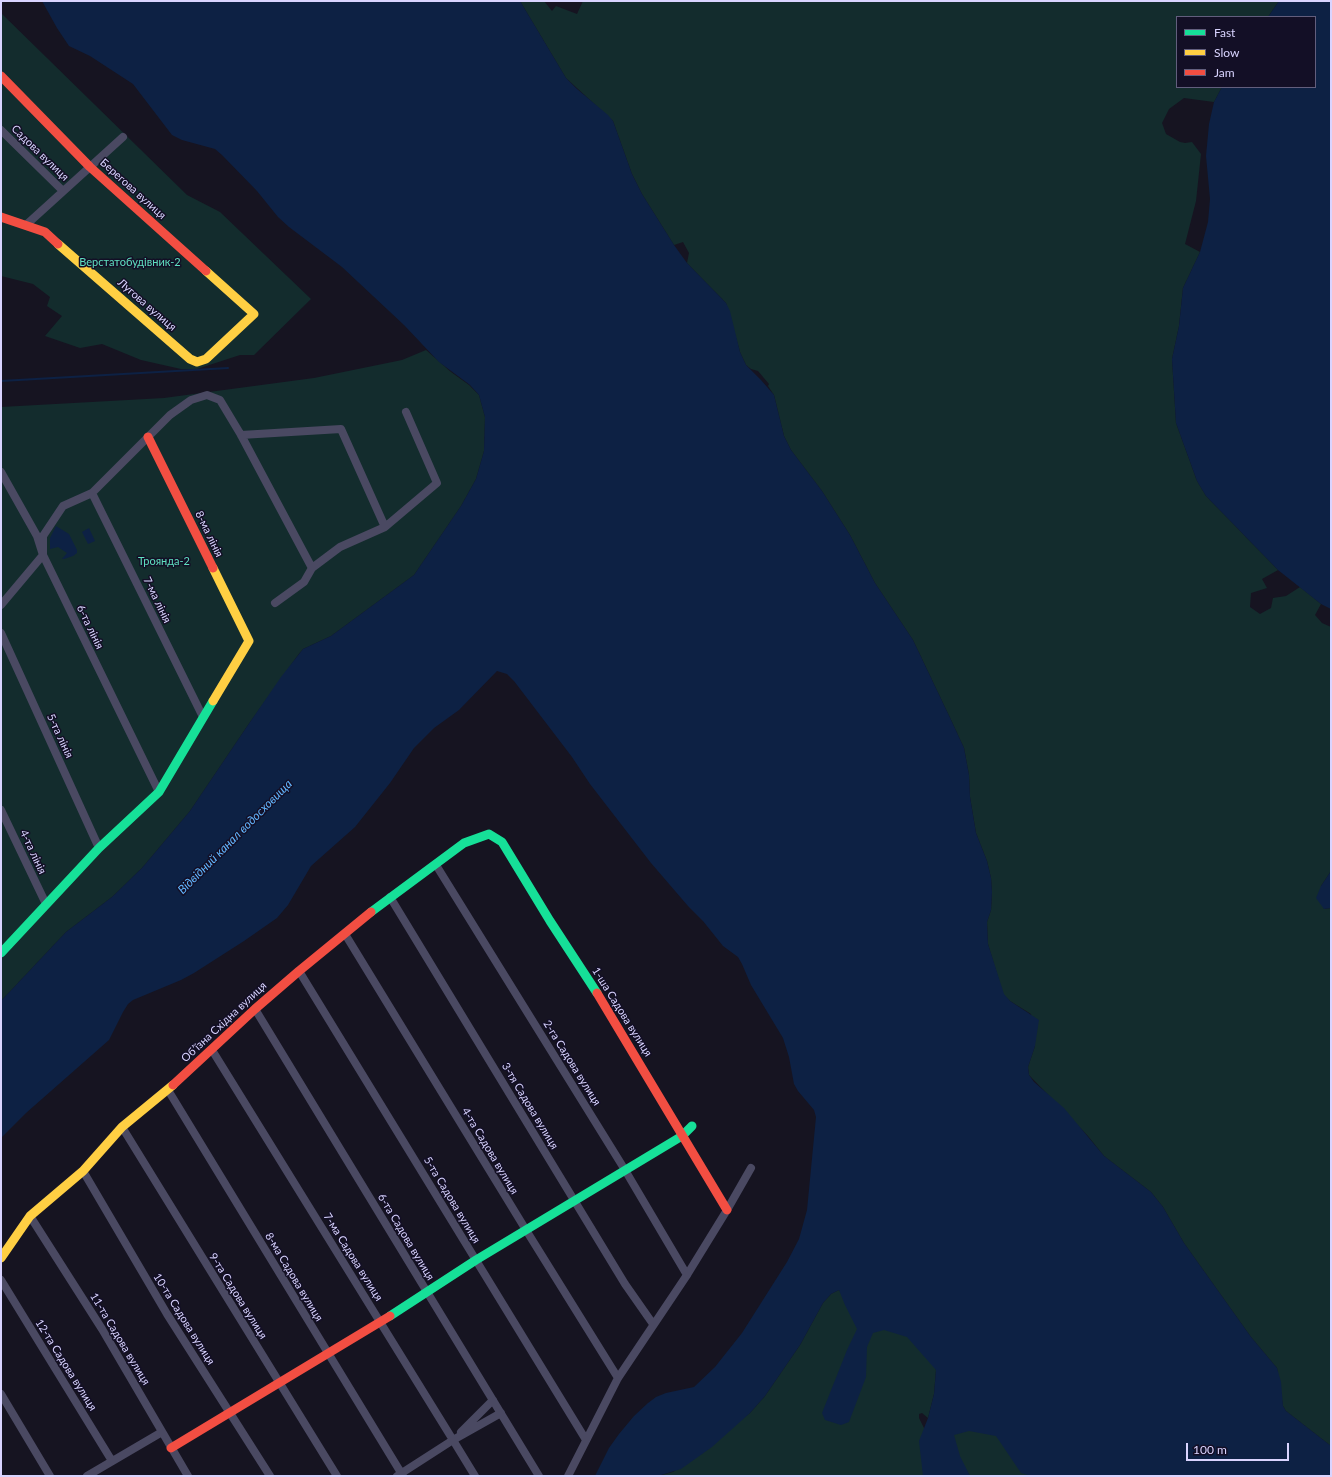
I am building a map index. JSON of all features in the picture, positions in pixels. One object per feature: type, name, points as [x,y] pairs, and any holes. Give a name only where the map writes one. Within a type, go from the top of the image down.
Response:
[{"type":"street","name":"Берегова вулиця","points":[[1,76],[90,167],[254,314],[206,359],[197,362]]},
{"type":"street","name":"Садова вулиця","points":[[1,130],[63,191]]},
{"type":"street","points":[[26,224],[123,137]]},
{"type":"street","name":"Лугова вулиця","points":[[1,217],[26,224],[45,232],[190,359],[197,362]]},
{"type":"street","points":[[1,605],[43,555],[43,536],[63,506],[92,493],[170,415],[191,400],[207,395],[220,400],[241,435],[312,568]]},
{"type":"street","points":[[275,603],[304,582],[312,568],[340,547],[385,527],[437,483],[406,412]]},
{"type":"street","points":[[241,435],[341,429],[385,527]]},
{"type":"street","name":"8-ма лінія","points":[[148,437],[249,641],[203,717]]},
{"type":"street","name":"6-та лінія","points":[[1,472],[37,536],[43,555],[159,792]]},
{"type":"street","name":"7-ма лінія","points":[[92,493],[203,717]]},
{"type":"street","name":"5-та лінія","points":[[1,634],[99,848]]},
{"type":"street","points":[[1,953],[99,848],[159,792],[203,717]]},
{"type":"street","name":"4-та лінія","points":[[1,810],[46,904]]},
{"type":"street","name":"Обʼїзна Східна вулиця","points":[[1,1258],[30,1216],[84,1171],[122,1127],[168,1090],[255,1008],[390,897],[436,865],[464,843],[489,834]]},
{"type":"street","name":"1-ша Садова вулиця","points":[[489,834],[502,842],[550,921],[606,1007],[727,1210]]},
{"type":"street","name":"2-га Садова вулиця","points":[[436,865],[625,1170],[687,1275]]},
{"type":"street","name":"3-тя Садова вулиця","points":[[390,897],[625,1284],[653,1324]]},
{"type":"street","name":"4-та Садова вулиця","points":[[345,934],[618,1378]]},
{"type":"street","name":"5-та Садова вулиця","points":[[299,971],[586,1440]]},
{"type":"street","name":"6-та Садова вулиця","points":[[255,1008],[539,1476]]},
{"type":"street","name":"7-ма Садова вулиця","points":[[212,1050],[454,1440],[474,1476]]},
{"type":"street","name":"8-ма Садова вулиця","points":[[168,1090],[400,1475]]},
{"type":"street","points":[[171,1448],[381,1322],[476,1260],[682,1136],[692,1126]]},
{"type":"street","name":"9-та Садова вулиця","points":[[122,1127],[337,1476]]},
{"type":"street","points":[[568,1476],[618,1378],[687,1275],[751,1168]]},
{"type":"street","name":"10-та Садова вулиця","points":[[84,1171],[167,1314],[270,1476]]},
{"type":"street","name":"11-та Садова вулиця","points":[[30,1216],[102,1329],[188,1476]]},
{"type":"street","name":"12-та Садова вулиця","points":[[1,1280],[112,1461]]},
{"type":"street","points":[[1,1394],[50,1476]]},
{"type":"street","points":[[454,1440],[493,1400]]},
{"type":"street","points":[[400,1475],[454,1440],[501,1414]]},
{"type":"street","points":[[87,1476],[100,1473],[112,1461],[162,1432]]},
{"type":"green space","points":[[520,1],[544,1],[552,11],[556,6],[577,14],[583,1],[1279,1],[1269,16],[1176,16],[1176,88],[1221,88],[1214,102],[1184,98],[1169,109],[1162,123],[1166,134],[1180,142],[1192,142],[1201,154],[1196,201],[1185,244],[1200,252],[1183,288],[1179,326],[1172,359],[1176,423],[1197,481],[1206,496],[1278,570],[1262,579],[1267,588],[1251,593],[1250,607],[1260,614],[1271,608],[1273,598],[1286,596],[1300,587],[1321,604],[1315,615],[1322,623],[1331,627],[1331,871],[1321,886],[1324,909],[1331,908],[1331,1446],[1286,1411],[1283,1406],[1277,1368],[1251,1337],[1184,1243],[1163,1207],[1151,1192],[1104,1156],[1088,1136],[1029,1075],[1028,1067],[1035,1046],[1031,1014],[1010,1001],[1003,994],[988,944],[987,922],[991,910],[991,878],[987,861],[976,833],[964,748],[952,722],[913,640],[875,583],[850,535],[822,491],[791,450],[784,436],[774,395],[768,386],[769,384],[758,371],[751,369],[746,365],[740,352],[726,303],[687,263],[689,253],[683,242],[674,245],[642,194],[632,174],[613,121],[566,78]]},
{"type":"green space","name":"Верстатобудівник-2","points":[[1,13],[187,195],[220,212],[311,299],[254,355],[240,355],[197,369],[181,369],[141,360],[102,344],[80,348],[45,336],[62,316],[47,306],[50,297],[33,284],[1,276]]},
{"type":"green space","name":"Троянда-2","points":[[426,350],[479,395],[485,417],[484,451],[476,479],[461,506],[414,575],[331,636],[303,649],[248,725],[190,811],[142,868],[112,897],[66,932],[1,1001],[1,407],[164,398],[314,378],[402,360]]},
{"type":"green space","points":[[914,1285],[936,1370],[934,1394],[928,1418],[922,1413],[919,1414],[919,1418],[924,1428],[931,1455],[952,1476],[658,1476],[673,1472],[750,1413],[765,1396],[800,1345],[823,1303],[831,1294],[839,1290],[863,1318]]},
{"type":"green space","points":[[966,1382],[1023,1455],[1031,1476],[970,1476],[940,1429]]},
{"type":"water","name":"Відвідний канал водосховища","points":[[42,1],[520,1],[566,78],[613,121],[632,174],[642,194],[674,245],[687,263],[726,303],[730,311],[740,352],[746,365],[774,395],[784,436],[791,450],[822,491],[850,535],[875,583],[913,640],[952,722],[964,748],[976,833],[987,861],[991,878],[991,910],[987,922],[988,944],[1004,994],[1010,1001],[1039,1020],[1035,1046],[1028,1067],[1029,1075],[1034,1082],[1064,1108],[1104,1156],[1151,1192],[1163,1207],[1184,1243],[1251,1337],[1277,1368],[1281,1382],[1283,1406],[1286,1411],[1331,1446],[1331,1476],[1031,1476],[1021,1473],[996,1436],[969,1431],[954,1435],[960,1456],[970,1476],[923,1476],[919,1441],[928,1418],[934,1394],[936,1370],[907,1337],[884,1330],[873,1333],[867,1347],[866,1377],[849,1422],[841,1425],[825,1420],[822,1413],[857,1329],[839,1290],[831,1294],[823,1303],[800,1345],[765,1396],[750,1413],[712,1447],[681,1469],[658,1476],[595,1476],[609,1448],[619,1434],[634,1416],[648,1403],[656,1397],[666,1393],[694,1387],[715,1367],[742,1333],[787,1262],[799,1239],[807,1210],[816,1117],[814,1110],[794,1084],[789,1057],[783,1038],[751,985],[738,957],[723,946],[703,921],[651,863],[590,784],[572,757],[514,681],[507,674],[497,671],[459,710],[434,728],[414,748],[390,783],[355,827],[311,866],[288,905],[277,918],[194,973],[133,1000],[128,1004],[123,1012],[109,1040],[26,1113],[1,1138],[1,1001],[66,932],[112,897],[142,868],[190,811],[281,677],[303,649],[331,636],[414,575],[461,506],[476,479],[484,451],[485,417],[479,395],[470,385],[439,362],[404,325],[342,267],[278,217],[257,191],[215,149],[182,140],[172,135],[133,84],[90,56],[69,46]]},
{"type":"water","points":[[1279,1],[1331,1],[1331,609],[1321,604],[1278,570],[1206,496],[1197,481],[1176,423],[1172,359],[1179,326],[1183,288],[1200,252],[1208,222],[1210,199],[1206,156],[1209,124],[1214,102],[1221,88],[1316,88],[1316,16],[1269,16]]},
{"type":"water","points":[[56,526],[69,534],[77,550],[77,553],[73,556],[62,559],[67,553],[58,547],[50,549],[50,538]]},
{"type":"water","points":[[89,528],[95,541],[88,544],[82,532]]},
{"type":"water","points":[[1331,871],[1331,908],[1324,909],[1316,898],[1321,886]]},
{"type":"waterway","points":[[1,381],[228,368]]},
{"type":"traffic: fast","points":[[1,953],[99,848],[159,792],[213,701]]},
{"type":"traffic: fast","points":[[371,912],[464,843],[489,834],[502,842],[550,921],[597,993]]},
{"type":"traffic: fast","points":[[390,1316],[476,1260],[682,1136],[692,1126]]},
{"type":"traffic: slow","points":[[58,244],[190,359],[197,362],[206,359],[254,314],[206,271]]},
{"type":"traffic: slow","points":[[213,568],[249,641],[213,701]]},
{"type":"traffic: slow","points":[[1,1258],[30,1216],[83,1171],[122,1127],[173,1085]]},
{"type":"traffic: jam","points":[[1,76],[90,167],[206,271]]},
{"type":"traffic: jam","points":[[1,217],[45,232],[58,244]]},
{"type":"traffic: jam","points":[[148,437],[213,568]]},
{"type":"traffic: jam","points":[[173,1085],[255,1009],[371,912]]},
{"type":"traffic: jam","points":[[597,993],[727,1210]]},
{"type":"traffic: jam","points":[[171,1448],[390,1316]]}]
